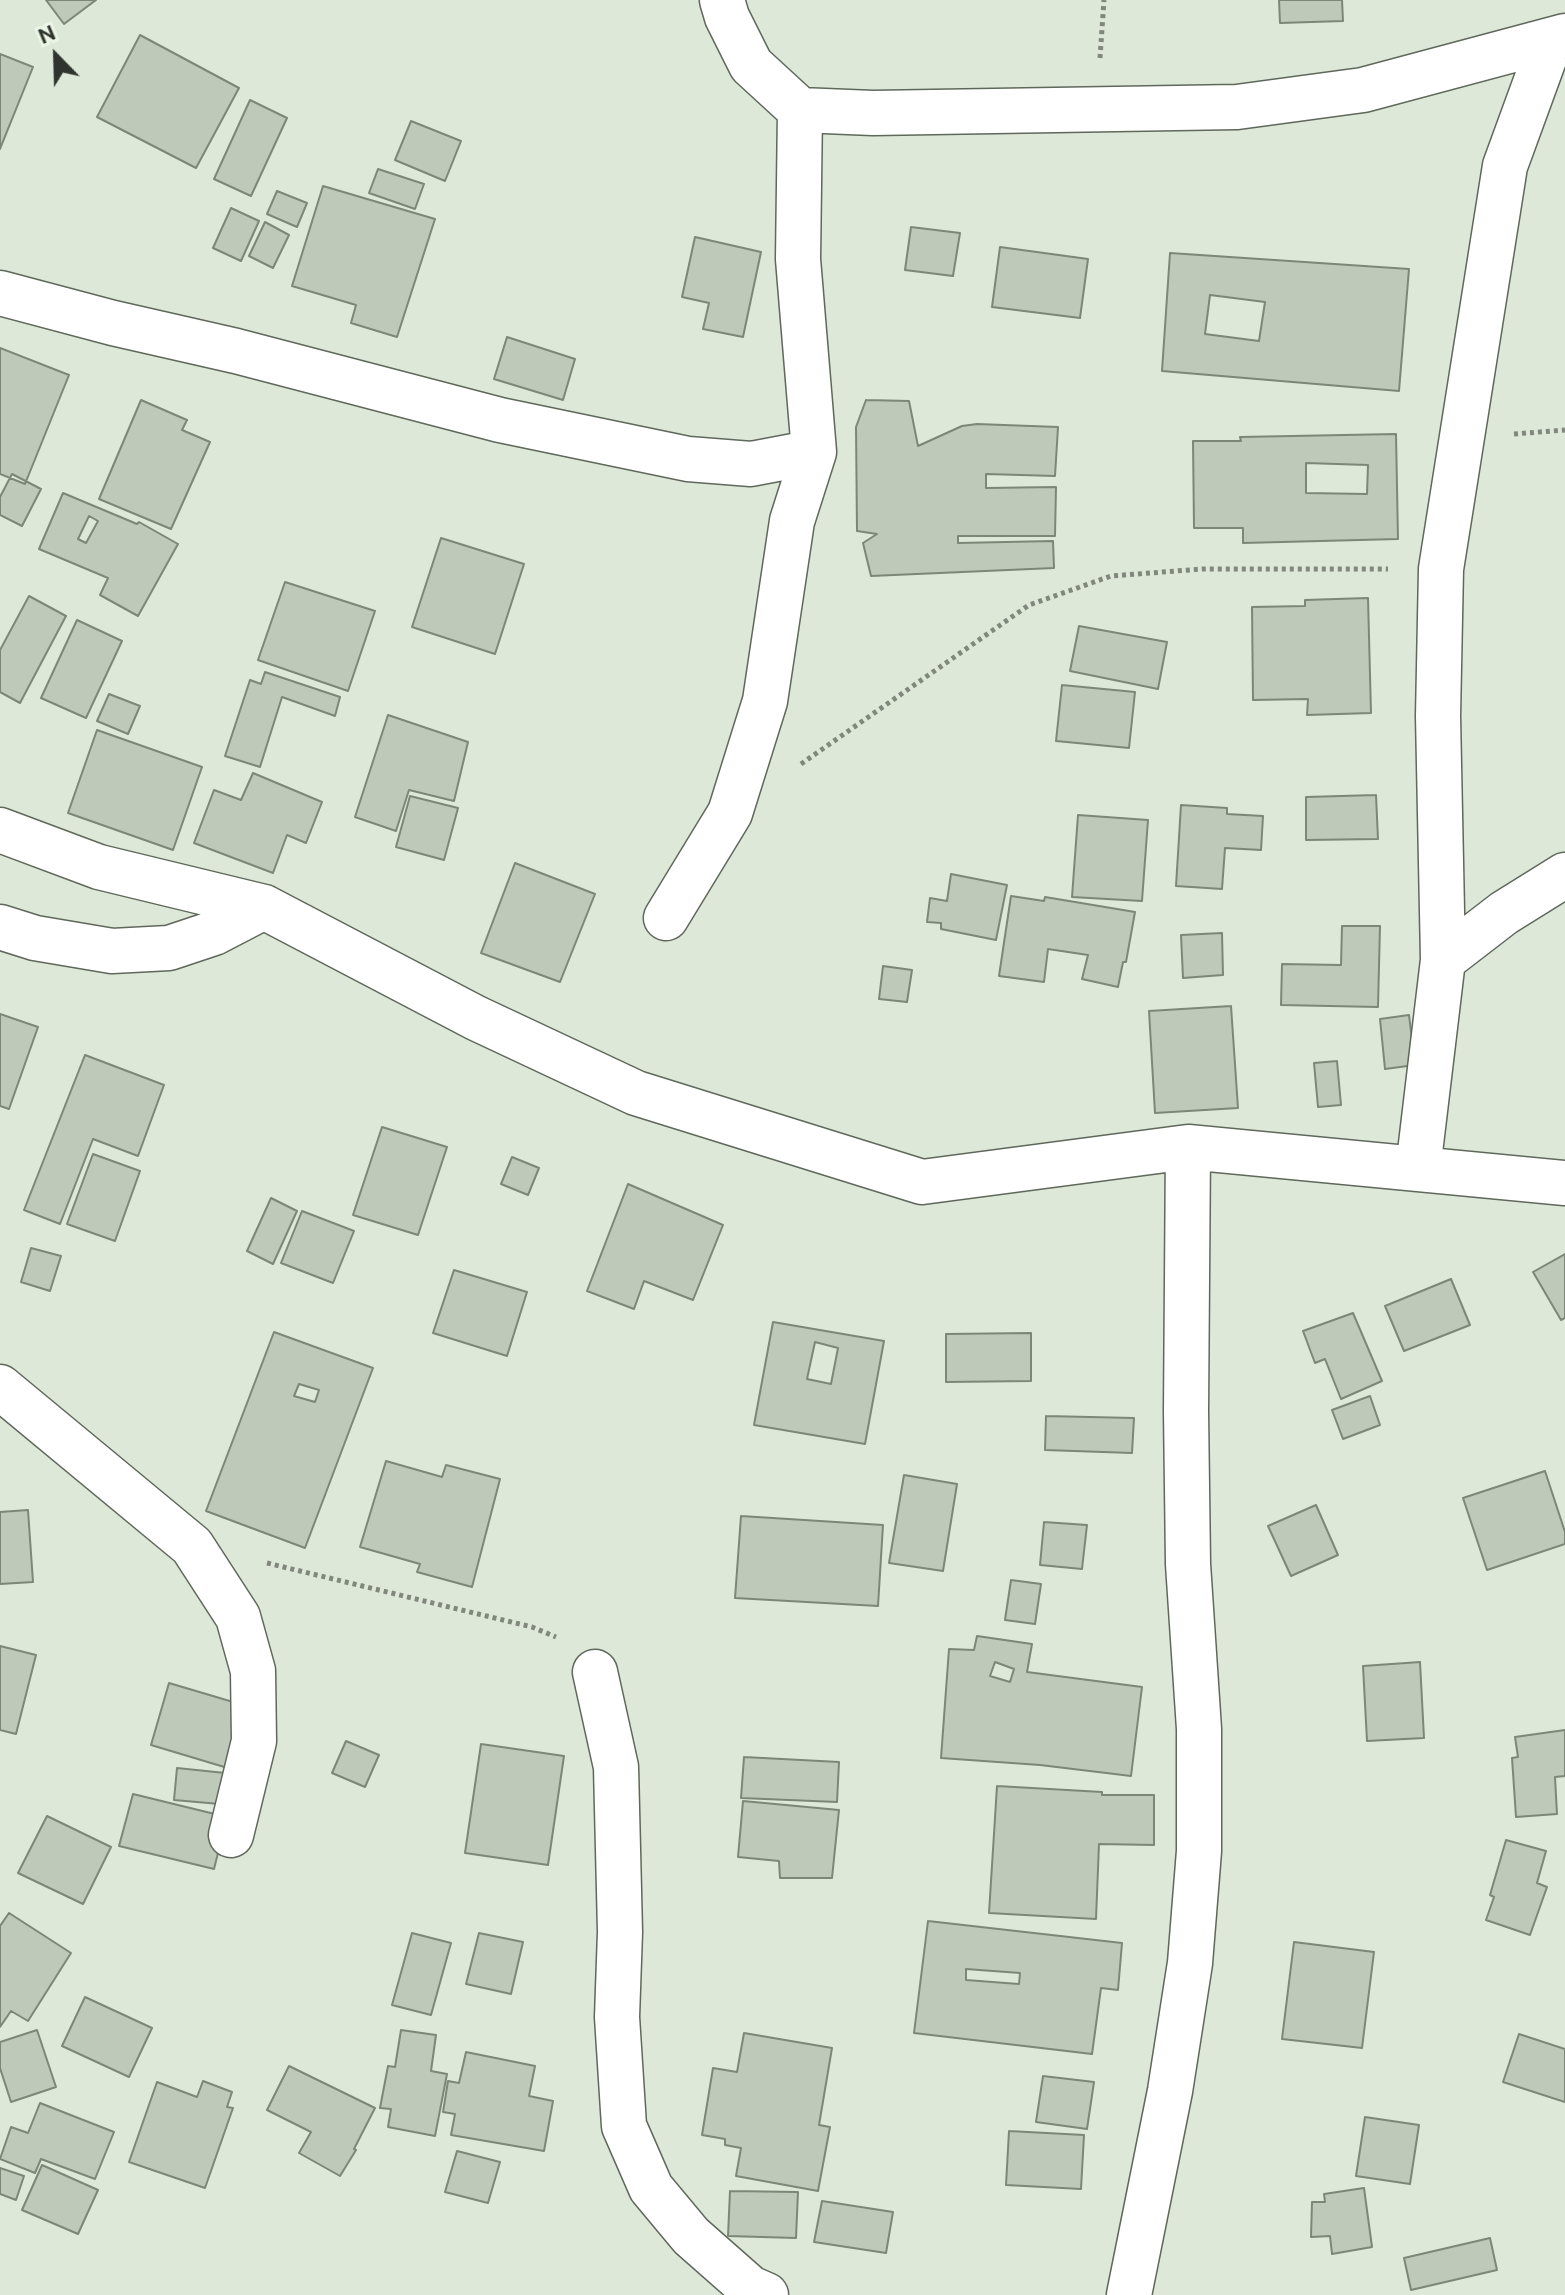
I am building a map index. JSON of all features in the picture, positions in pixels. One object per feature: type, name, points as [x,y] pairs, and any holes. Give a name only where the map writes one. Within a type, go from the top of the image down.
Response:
[{"type":"street","points":[[722,0],[751,65],[800,110],[873,113],[1237,107],[1363,90],[1558,38]]},
{"type":"street","points":[[1418,1169],[1443,960],[1438,716],[1441,569],[1505,166],[1558,38]]},
{"type":"street","points":[[666,918],[730,813],[765,701],[792,521],[814,452],[798,259],[800,110]]},
{"type":"street","points":[[0,293],[500,420],[688,459],[751,464],[814,452]]},
{"type":"street","points":[[0,830],[99,867],[264,907],[476,1018],[636,1093],[922,1182],[1188,1147],[1565,1183]]},
{"type":"street","points":[[1443,960],[1504,913],[1565,875]]},
{"type":"street","points":[[0,927],[35,938],[112,951],[169,948],[214,933],[264,907]]},
{"type":"street","points":[[1126,2293],[1170,2091],[1190,1963],[1199,1851],[1199,1729],[1188,1564],[1188,1147]]},
{"type":"street","points":[[0,1387],[192,1546],[238,1617],[253,1671],[254,1741],[231,1835]]},
{"type":"street","points":[[595,1672],[616,1767],[620,1932],[617,2017],[624,2126],[651,2188],[691,2236],[750,2288],[766,2295]]},
{"type":"path","points":[[730,813],[1029,605],[1111,576],[1202,569],[1441,569]]},
{"type":"path","points":[[192,1546],[532,1627],[569,1643],[595,1672]]},
{"type":"building","points":[[46,0],[96,0],[64,24]]},
{"type":"building","points":[[1279,0],[1342,0],[1343,21],[1280,23]]},
{"type":"building","points":[[140,35],[239,88],[196,168],[97,117]]},
{"type":"building","points":[[0,54],[33,67],[0,149]]},
{"type":"building","points":[[250,100],[287,118],[251,196],[214,179]]},
{"type":"building","points":[[411,121],[461,141],[445,181],[395,160]]},
{"type":"building","points":[[378,169],[424,184],[415,209],[369,193]]},
{"type":"building","points":[[323,186],[435,219],[397,337],[351,323],[356,305],[292,286]]},
{"type":"building","points":[[277,191],[307,203],[297,227],[267,214]]},
{"type":"building","points":[[231,208],[259,221],[241,261],[213,248]]},
{"type":"building","points":[[265,222],[289,235],[273,268],[249,256]]},
{"type":"building","points":[[911,227],[960,233],[953,276],[905,270]]},
{"type":"building","points":[[695,237],[761,252],[743,337],[703,329],[709,303],[682,297]]},
{"type":"building","points":[[1000,247],[1088,259],[1080,318],[992,307]]},
{"type":"building","points":[[1170,253],[1409,269],[1399,391],[1162,371]],"holes":[[[1210,295],[1265,302],[1259,341],[1205,334]]]},
{"type":"building","points":[[507,337],[575,359],[563,400],[494,379]]},
{"type":"building","points":[[0,348],[69,375],[25,484],[0,474]]},
{"type":"building","points":[[141,400],[187,420],[182,430],[210,442],[171,529],[99,499]]},
{"type":"building","points":[[866,400],[909,401],[918,446],[962,426],[1058,427],[1055,476],[986,474],[986,488],[1056,487],[1055,536],[958,536],[958,543],[1053,541],[1054,568],[871,576],[863,543],[877,534],[857,531],[856,427]]},
{"type":"building","points":[[1396,434],[1398,539],[1243,543],[1243,528],[1194,528],[1193,441]]},
{"type":"building","points":[[1306,463],[1368,465],[1367,494],[1306,493]]},
{"type":"building","points":[[12,474],[41,489],[22,526],[0,515],[0,497]]},
{"type":"building","points":[[63,493],[137,524],[139,522],[178,544],[138,616],[100,595],[108,578],[39,549]],"holes":[[[89,516],[98,521],[86,543],[78,539]]]},
{"type":"building","points":[[441,538],[524,564],[495,654],[412,627]]},
{"type":"building","points":[[285,582],[375,611],[348,691],[258,660]]},
{"type":"building","points":[[29,596],[66,616],[20,703],[0,692],[0,650]]},
{"type":"building","points":[[1368,598],[1371,713],[1307,715],[1308,699],[1253,700],[1252,607],[1305,606],[1305,600]]},
{"type":"building","points":[[77,620],[122,641],[86,718],[41,698]]},
{"type":"building","points":[[1079,626],[1167,642],[1158,689],[1070,671]]},
{"type":"building","points":[[265,672],[340,697],[335,716],[282,697],[260,767],[225,756],[250,680],[261,684]]},
{"type":"building","points":[[1062,685],[1135,692],[1129,748],[1056,741]]},
{"type":"building","points":[[109,694],[140,706],[128,734],[97,721]]},
{"type":"building","points":[[388,715],[468,742],[454,801],[409,790],[396,831],[355,817]]},
{"type":"building","points":[[97,730],[202,767],[173,850],[68,813]]},
{"type":"building","points":[[253,773],[322,802],[306,843],[287,835],[273,873],[194,843],[214,790],[241,800]]},
{"type":"building","points":[[1376,795],[1378,839],[1306,840],[1306,797]]},
{"type":"building","points":[[410,796],[458,808],[444,860],[396,847]]},
{"type":"building","points":[[1181,805],[1227,808],[1227,814],[1263,816],[1261,850],[1225,848],[1222,889],[1176,886]]},
{"type":"building","points":[[1078,815],[1148,820],[1142,901],[1072,897]]},
{"type":"building","points":[[515,863],[595,894],[560,982],[481,953]]},
{"type":"building","points":[[951,874],[1007,885],[996,940],[941,929],[941,923],[927,922],[930,898],[947,901]]},
{"type":"building","points":[[1011,896],[1044,901],[1045,897],[1135,912],[1118,987],[1082,979],[1088,955],[1048,949],[1044,982],[999,976]]},
{"type":"building","points":[[1342,926],[1380,926],[1378,1007],[1281,1005],[1282,964],[1341,965]]},
{"type":"building","points":[[1222,933],[1223,975],[1183,978],[1181,935]]},
{"type":"building","points":[[883,966],[912,970],[907,1002],[879,999]]},
{"type":"building","points":[[1231,1006],[1238,1108],[1155,1113],[1149,1011]]},
{"type":"building","points":[[0,1014],[38,1027],[9,1109],[0,1106]]},
{"type":"building","points":[[1409,1015],[1415,1065],[1385,1069],[1380,1019]]},
{"type":"building","points":[[85,1055],[164,1085],[138,1156],[93,1139],[60,1224],[24,1210]]},
{"type":"building","points":[[1337,1061],[1341,1105],[1318,1107],[1314,1063]]},
{"type":"building","points":[[382,1127],[447,1147],[418,1235],[353,1215]]},
{"type":"building","points":[[93,1154],[140,1171],[115,1241],[67,1224]]},
{"type":"building","points":[[512,1157],[539,1168],[528,1195],[501,1184]]},
{"type":"building","points":[[628,1184],[723,1225],[693,1300],[644,1281],[634,1309],[587,1291]]},
{"type":"building","points":[[271,1198],[297,1211],[273,1264],[247,1251]]},
{"type":"building","points":[[302,1211],[354,1231],[333,1283],[281,1263]]},
{"type":"building","points":[[31,1248],[61,1256],[50,1291],[21,1282]]},
{"type":"building","points":[[1565,1254],[1565,1318],[1561,1320],[1533,1272]]},
{"type":"building","points":[[454,1270],[527,1292],[507,1356],[433,1333]]},
{"type":"building","points":[[1451,1279],[1470,1325],[1404,1351],[1385,1306]]},
{"type":"building","points":[[1353,1313],[1382,1381],[1341,1399],[1325,1359],[1315,1363],[1303,1331]]},
{"type":"building","points":[[773,1322],[884,1341],[865,1444],[754,1425]],"holes":[[[815,1342],[838,1348],[831,1384],[807,1379]]]},
{"type":"building","points":[[274,1332],[373,1368],[305,1548],[206,1511]],"holes":[[[299,1384],[319,1390],[315,1402],[294,1396]]]},
{"type":"building","points":[[1031,1333],[1031,1381],[946,1382],[946,1334]]},
{"type":"building","points":[[1370,1396],[1380,1425],[1343,1439],[1332,1410]]},
{"type":"building","points":[[1046,1416],[1134,1418],[1132,1453],[1045,1450]]},
{"type":"building","points":[[386,1461],[442,1477],[446,1465],[500,1479],[472,1587],[417,1572],[420,1564],[360,1547]]},
{"type":"building","points":[[1545,1471],[1565,1532],[1565,1544],[1487,1570],[1463,1498]]},
{"type":"building","points":[[904,1475],[957,1484],[943,1571],[889,1563]]},
{"type":"building","points":[[1316,1505],[1338,1555],[1291,1576],[1268,1526]]},
{"type":"building","points":[[28,1510],[33,1582],[0,1584],[0,1512]]},
{"type":"building","points":[[741,1516],[883,1525],[878,1606],[735,1598]]},
{"type":"building","points":[[1044,1522],[1087,1525],[1082,1569],[1040,1565]]},
{"type":"building","points":[[1011,1580],[1041,1584],[1035,1624],[1005,1620]]},
{"type":"building","points":[[977,1636],[1032,1644],[1027,1672],[1142,1687],[1131,1776],[941,1758],[949,1649],[974,1650]],"holes":[[[995,1662],[1014,1669],[1010,1682],[990,1676]]]},
{"type":"building","points":[[0,1646],[36,1655],[16,1734],[0,1730]]},
{"type":"building","points":[[1420,1662],[1424,1738],[1367,1741],[1363,1666]]},
{"type":"building","points":[[169,1683],[250,1707],[231,1769],[151,1745]]},
{"type":"building","points":[[1565,1730],[1565,1776],[1555,1777],[1557,1814],[1516,1817],[1512,1758],[1518,1757],[1515,1737]]},
{"type":"building","points":[[346,1741],[379,1755],[365,1787],[332,1773]]},
{"type":"building","points":[[481,1744],[564,1756],[548,1865],[465,1853]]},
{"type":"building","points":[[744,1757],[839,1762],[837,1802],[741,1798]]},
{"type":"building","points":[[177,1768],[235,1774],[231,1805],[174,1800]]},
{"type":"building","points":[[997,1786],[1102,1792],[1102,1795],[1154,1795],[1154,1845],[1099,1844],[1096,1919],[989,1913]]},
{"type":"building","points":[[133,1794],[227,1817],[214,1869],[119,1846]]},
{"type":"building","points":[[743,1801],[839,1810],[832,1878],[780,1878],[779,1861],[738,1857]]},
{"type":"building","points":[[47,1816],[111,1847],[83,1904],[18,1873]]},
{"type":"building","points":[[1506,1840],[1546,1851],[1537,1883],[1547,1887],[1530,1935],[1486,1920]]},
{"type":"building","points":[[9,1913],[71,1953],[28,2021],[11,2011],[0,2027],[0,1926]]},
{"type":"building","points":[[928,1921],[1122,1943],[1118,1990],[1101,1988],[1092,2054],[914,2033]],"holes":[[[966,1969],[1020,1973],[1019,1984],[966,1980]]]},
{"type":"building","points":[[412,1933],[451,1943],[431,2015],[392,2005]]},
{"type":"building","points":[[479,1933],[523,1942],[511,1994],[466,1984]]},
{"type":"building","points":[[1294,1942],[1374,1952],[1362,2048],[1282,2039]]},
{"type":"building","points":[[85,1997],[152,2028],[129,2077],[62,2046]]},
{"type":"building","points":[[37,2030],[56,2087],[11,2102],[0,2068],[0,2042]]},
{"type":"building","points":[[401,2030],[436,2035],[431,2071],[447,2074],[435,2136],[388,2127],[391,2109],[380,2108],[388,2066],[395,2067]]},
{"type":"building","points":[[744,2033],[832,2048],[819,2125],[830,2127],[818,2191],[736,2176],[741,2148],[725,2145],[725,2139],[702,2135],[713,2068],[737,2072]]},
{"type":"building","points":[[1519,2034],[1565,2049],[1565,2102],[1503,2082]]},
{"type":"building","points":[[466,2052],[535,2066],[529,2096],[553,2101],[544,2151],[451,2135],[455,2114],[443,2112],[448,2081],[459,2083]]},
{"type":"building","points":[[289,2066],[375,2108],[340,2176],[299,2153],[311,2132],[267,2110]]},
{"type":"building","points":[[1043,2076],[1094,2082],[1087,2129],[1036,2122]]},
{"type":"building","points":[[203,2081],[232,2092],[227,2107],[233,2108],[205,2188],[129,2162],[157,2082],[197,2097]]},
{"type":"building","points":[[40,2103],[114,2132],[95,2179],[41,2159],[35,2173],[0,2159],[11,2127],[28,2133]]},
{"type":"building","points":[[1365,2117],[1419,2125],[1410,2184],[1356,2176]]},
{"type":"building","points":[[1009,2131],[1084,2135],[1081,2189],[1006,2185]]},
{"type":"building","points":[[457,2151],[500,2162],[488,2203],[445,2192]]},
{"type":"building","points":[[42,2165],[98,2190],[78,2234],[22,2210]]},
{"type":"building","points":[[0,2168],[24,2176],[16,2200],[0,2194]]},
{"type":"building","points":[[1364,2188],[1372,2247],[1332,2254],[1330,2236],[1311,2237],[1312,2202],[1325,2202],[1324,2194]]},
{"type":"building","points":[[730,2191],[798,2192],[796,2238],[728,2236]]},
{"type":"building","points":[[822,2201],[893,2212],[886,2253],[814,2242]]},
{"type":"building","points":[[1490,2238],[1497,2270],[1411,2290],[1404,2258]]}]
